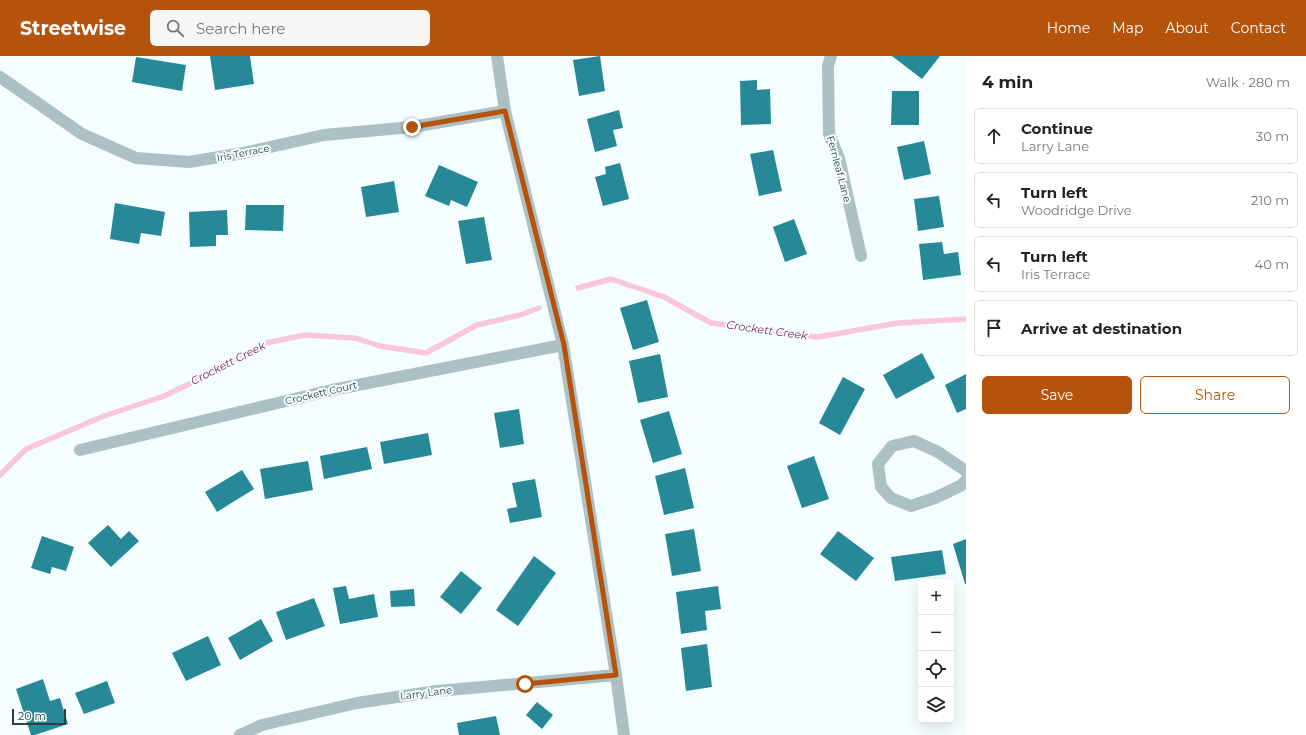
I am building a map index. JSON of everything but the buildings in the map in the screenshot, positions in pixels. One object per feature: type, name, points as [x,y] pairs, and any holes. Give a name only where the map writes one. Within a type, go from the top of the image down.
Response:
[{"type":"street","points":[[497,56],[505,111],[564,345],[616,675],[624,735]]},
{"type":"street","name":"Fernleaf Lane","points":[[831,56],[828,66],[829,134],[839,158],[861,256]]},
{"type":"street","name":"Iris Terrace","points":[[0,77],[82,134],[136,158],[189,162],[243,153],[324,136],[412,127],[505,111]]},
{"type":"street","name":"Crockett Court","points":[[80,450],[332,390],[564,345]]},
{"type":"street","points":[[966,471],[938,452],[914,442],[892,446],[878,464],[881,487],[892,498],[911,506],[935,498],[962,485],[966,480]]},
{"type":"street","name":"Larry Lane","points":[[240,735],[262,725],[356,703],[437,691],[616,675]]},
{"type":"waterway","name":"Crockett Creek","points":[[578,288],[611,279],[664,297],[711,323],[818,337],[898,323],[966,319]]},
{"type":"waterway","name":"Crockett Creek","points":[[0,475],[26,449],[104,416],[164,396],[212,373],[266,343],[305,335],[355,338],[380,346],[426,353],[477,325],[520,315],[539,308]]},
{"type":"route","points":[[412,127],[505,111],[564,345],[616,675],[525,684]]}]
